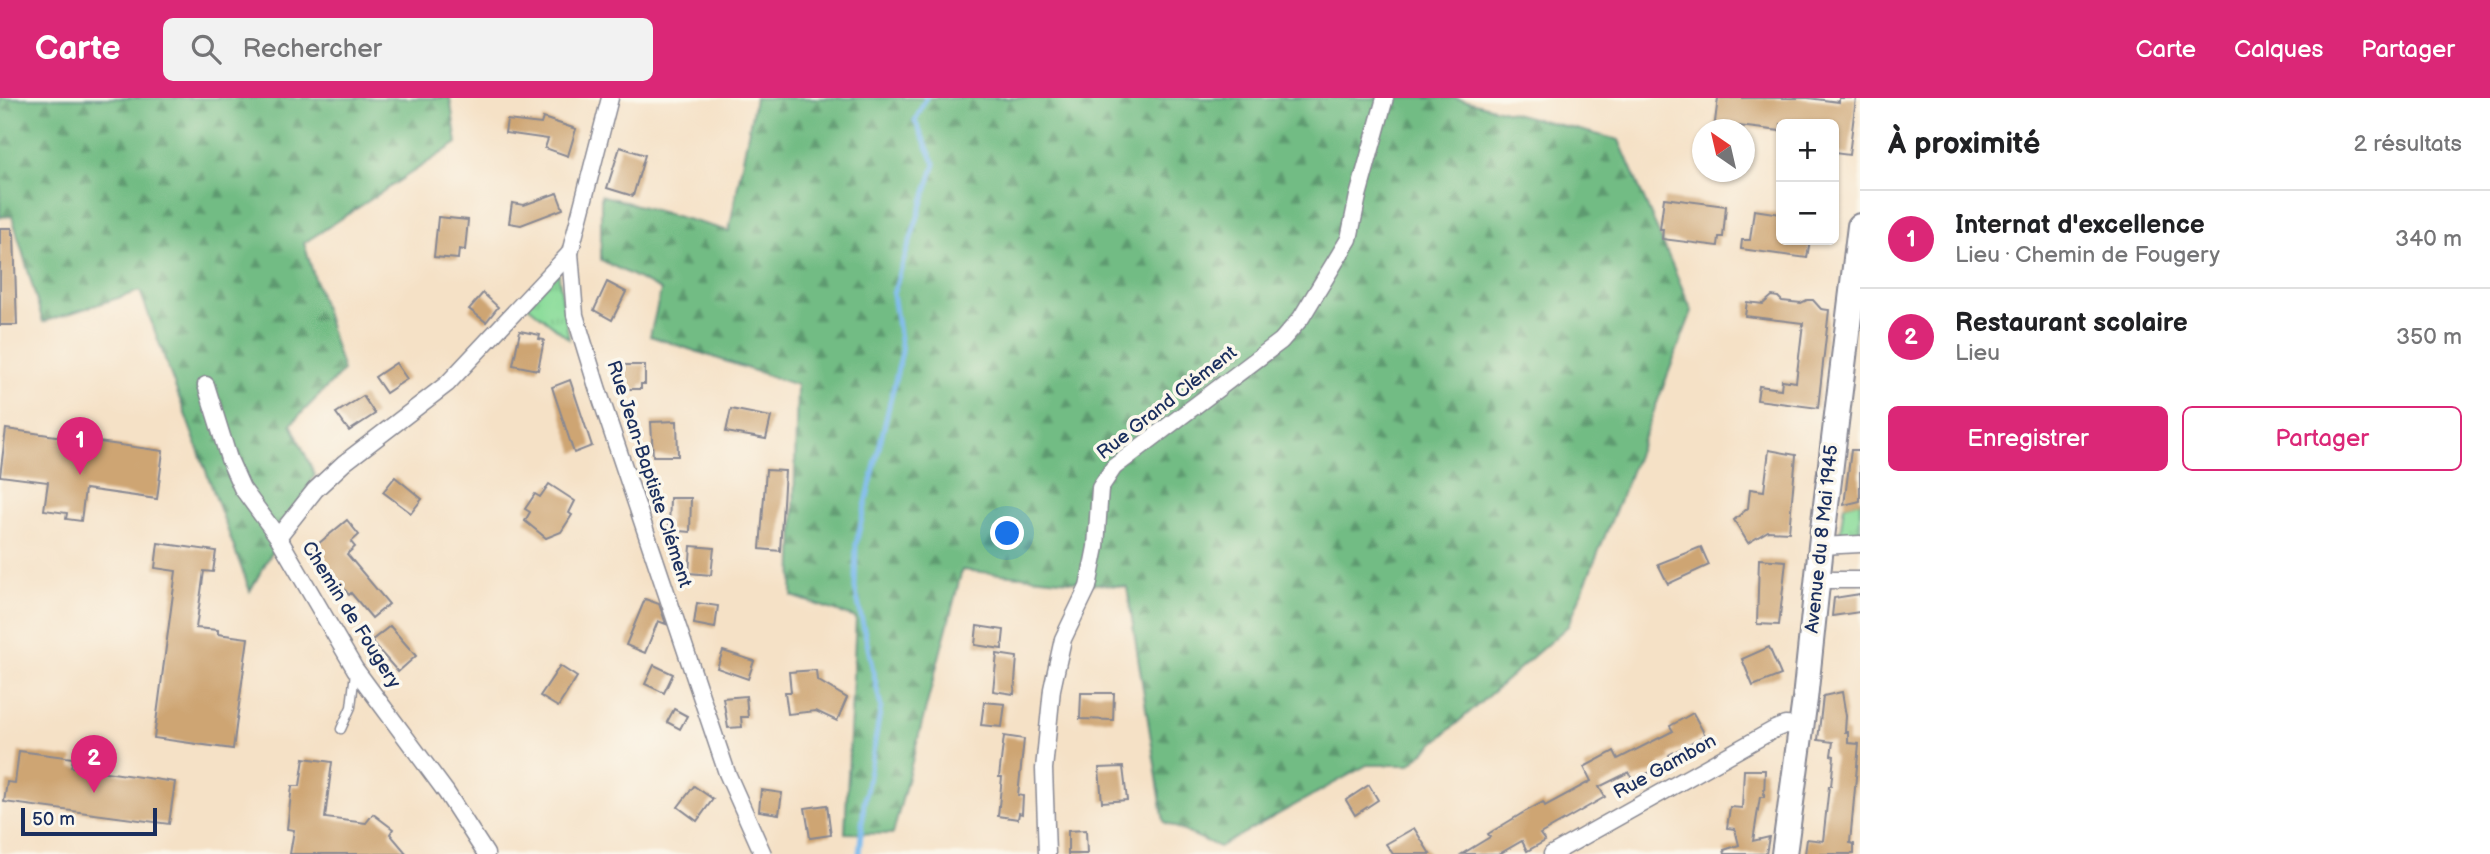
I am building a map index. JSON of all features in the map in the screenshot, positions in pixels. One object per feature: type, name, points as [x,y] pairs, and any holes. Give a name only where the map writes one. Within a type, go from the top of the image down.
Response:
[{"type":"main road","name":"Avenue du 8 Mai 1945","points":[[1784,854],[1860,226]]},
{"type":"street","name":"Rue Jean-Baptiste Clément","points":[[610,98],[570,253],[575,314],[727,773],[763,854]]},
{"type":"street","name":"Rue Grand Clément","points":[[1047,854],[1044,769],[1052,689],[1063,639],[1088,587],[1096,547],[1100,488],[1114,467],[1281,341],[1301,318],[1349,239],[1385,98]]},
{"type":"street","points":[[278,537],[315,490],[344,463],[447,384],[570,253]]},
{"type":"street","name":"Chemin de Fougery","points":[[206,385],[229,458],[242,488],[278,537],[355,669],[446,792],[486,854]]},
{"type":"street","points":[[1821,546],[1860,544]]},
{"type":"street","points":[[1817,580],[1860,580]]},
{"type":"street","name":"Rue Gambon","points":[[1552,854],[1775,729],[1785,725],[1801,726]]},
{"type":"lane","points":[[341,729],[351,707],[355,669]]},
{"type":"green space","points":[[0,98],[450,98],[457,143],[304,243],[343,371],[291,424],[315,475],[250,591],[140,291],[43,322],[12,216],[0,217]]},
{"type":"green space","points":[[755,98],[1455,98],[1619,140],[1692,311],[1625,487],[1568,626],[1409,765],[1367,765],[1219,847],[1164,822],[1127,587],[962,570],[893,834],[845,833],[856,618],[792,596],[797,385],[650,336],[661,290],[601,260],[601,195],[729,231]]},
{"type":"green space","points":[[558,272],[569,339],[527,305]]},
{"type":"green space","points":[[1860,500],[1860,533],[1840,534],[1844,505]]},
{"type":"building","points":[[1718,98],[1808,98],[1839,102],[1839,98],[1856,98],[1849,155],[1839,154],[1839,119],[1776,119],[1776,130],[1755,128],[1755,119],[1715,119]]},
{"type":"building","points":[[543,118],[576,129],[568,156],[545,148],[548,139],[505,133],[507,120],[541,124]]},
{"type":"building","points":[[620,147],[645,155],[633,196],[607,188]]},
{"type":"building","points":[[557,193],[563,209],[521,225],[509,223],[512,203],[524,205]]},
{"type":"building","points":[[1664,198],[1726,206],[1723,237],[1719,237],[1718,246],[1662,239],[1663,229],[1660,229]]},
{"type":"building","points":[[1754,210],[1776,213],[1776,245],[1809,245],[1807,258],[1741,249],[1742,240],[1750,240]]},
{"type":"building","points":[[438,217],[468,220],[465,250],[459,249],[458,259],[434,257]]},
{"type":"building","points":[[0,228],[12,228],[14,234],[17,325],[0,325]]},
{"type":"building","points":[[607,282],[626,292],[612,320],[594,310]]},
{"type":"building","points":[[483,293],[498,307],[486,322],[469,309]]},
{"type":"building","points":[[1772,296],[1782,301],[1801,303],[1813,300],[1821,309],[1829,310],[1818,408],[1757,400],[1759,386],[1781,389],[1782,380],[1796,382],[1803,323],[1745,316],[1747,302],[1763,304]]},
{"type":"building","points":[[520,331],[540,335],[539,339],[544,340],[538,370],[513,365]]},
{"type":"building","points":[[396,363],[407,379],[386,393],[375,377]]},
{"type":"building","points":[[622,365],[645,365],[645,384],[641,384],[641,389],[622,389]]},
{"type":"building","points":[[570,380],[592,446],[574,453],[552,387]]},
{"type":"building","points":[[363,396],[375,414],[349,431],[336,413]]},
{"type":"building","points":[[731,409],[771,417],[766,439],[726,432]]},
{"type":"building","points":[[677,421],[678,456],[653,456],[651,422]]},
{"type":"building","points":[[6,429],[163,451],[157,499],[85,489],[81,521],[66,519],[67,513],[44,510],[48,482],[0,476]]},
{"type":"building","points":[[1769,450],[1796,455],[1789,532],[1768,531],[1748,543],[1734,520],[1748,508],[1750,489],[1764,491]]},
{"type":"building","points":[[1851,450],[1860,450],[1860,501],[1844,505]]},
{"type":"building","points":[[766,470],[785,471],[780,551],[760,549]]},
{"type":"building","points":[[395,477],[422,499],[411,513],[383,492]]},
{"type":"building","points":[[549,484],[575,501],[569,513],[572,515],[561,532],[546,538],[525,521],[530,512],[525,509],[535,494],[540,497]]},
{"type":"building","points":[[670,498],[691,498],[690,532],[669,530]]},
{"type":"building","points":[[347,520],[359,535],[351,542],[355,547],[347,554],[389,604],[372,618],[351,593],[349,595],[312,549]]},
{"type":"building","points":[[158,543],[216,551],[213,572],[204,571],[196,628],[218,630],[218,634],[248,638],[233,749],[154,738],[176,571],[155,568]]},
{"type":"building","points":[[691,546],[714,548],[711,575],[689,573]]},
{"type":"building","points":[[1701,547],[1709,565],[1668,584],[1658,564]]},
{"type":"building","points":[[1759,559],[1786,561],[1779,625],[1757,624]]},
{"type":"building","points":[[1860,594],[1860,612],[1832,616],[1834,598]]},
{"type":"building","points":[[645,599],[659,604],[666,624],[658,621],[645,653],[626,645]]},
{"type":"building","points":[[697,603],[718,606],[715,628],[694,624]]},
{"type":"building","points":[[390,626],[416,656],[398,672],[371,641]]},
{"type":"building","points":[[977,626],[1004,630],[1002,649],[975,645]]},
{"type":"building","points":[[1769,647],[1781,675],[1753,686],[1742,659]]},
{"type":"building","points":[[723,651],[754,661],[748,679],[717,668]]},
{"type":"building","points":[[997,654],[1017,657],[1014,694],[993,691]]},
{"type":"building","points":[[654,665],[673,674],[664,693],[645,684]]},
{"type":"building","points":[[560,666],[577,677],[558,707],[540,696]]},
{"type":"building","points":[[816,670],[817,680],[847,698],[837,721],[816,711],[788,714],[785,692],[791,692],[789,672]]},
{"type":"building","points":[[1842,692],[1848,743],[1859,744],[1850,843],[1854,844],[1854,854],[1805,854],[1807,839],[1823,841],[1831,786],[1833,742],[1818,740],[1823,696]]},
{"type":"building","points":[[1081,693],[1114,693],[1113,720],[1080,719]]},
{"type":"building","points":[[746,696],[748,717],[741,717],[742,727],[728,728],[723,698]]},
{"type":"building","points":[[984,702],[1005,704],[1002,727],[981,725]]},
{"type":"building","points":[[674,709],[687,716],[680,729],[667,722]]},
{"type":"building","points":[[1693,713],[1705,735],[1669,755],[1671,759],[1659,765],[1660,768],[1633,780],[1629,772],[1599,787],[1605,797],[1540,834],[1545,841],[1527,851],[1522,841],[1499,854],[1462,854],[1490,837],[1488,834],[1526,811],[1543,802],[1545,806],[1591,781],[1584,767],[1614,751],[1618,759],[1673,731],[1670,726]]},
{"type":"building","points":[[1004,736],[1024,739],[1018,795],[1023,796],[1022,814],[1019,813],[1018,819],[998,816]]},
{"type":"building","points":[[19,751],[73,758],[71,767],[175,782],[169,824],[4,802],[7,782],[15,783]]},
{"type":"building","points":[[304,758],[332,762],[325,818],[366,823],[373,814],[393,829],[390,834],[407,854],[290,854],[294,830],[287,829],[292,786],[300,786]]},
{"type":"building","points":[[1123,767],[1127,800],[1102,802],[1099,768]]},
{"type":"building","points":[[1744,770],[1765,770],[1764,797],[1760,797],[1753,841],[1769,837],[1766,854],[1725,854],[1724,850],[1739,845],[1735,829],[1727,828],[1730,807],[1742,808]]},
{"type":"building","points":[[1369,785],[1378,800],[1355,815],[1346,800]]},
{"type":"building","points":[[694,786],[713,799],[697,821],[678,807]]},
{"type":"building","points":[[761,790],[782,793],[779,814],[759,811]]},
{"type":"building","points":[[827,805],[831,835],[810,838],[805,808]]},
{"type":"building","points":[[1414,828],[1430,854],[1393,854],[1386,844]]},
{"type":"building","points":[[1086,830],[1087,854],[1068,854],[1068,831]]},
{"type":"waterway","points":[[859,854],[864,804],[881,707],[855,588],[856,544],[902,352],[893,294],[935,164],[915,121],[926,98]]},
{"type":"place","name":"Internat d'excellence","points":[[80,475]]},
{"type":"place","name":"Restaurant scolaire","points":[[94,793]]}]
